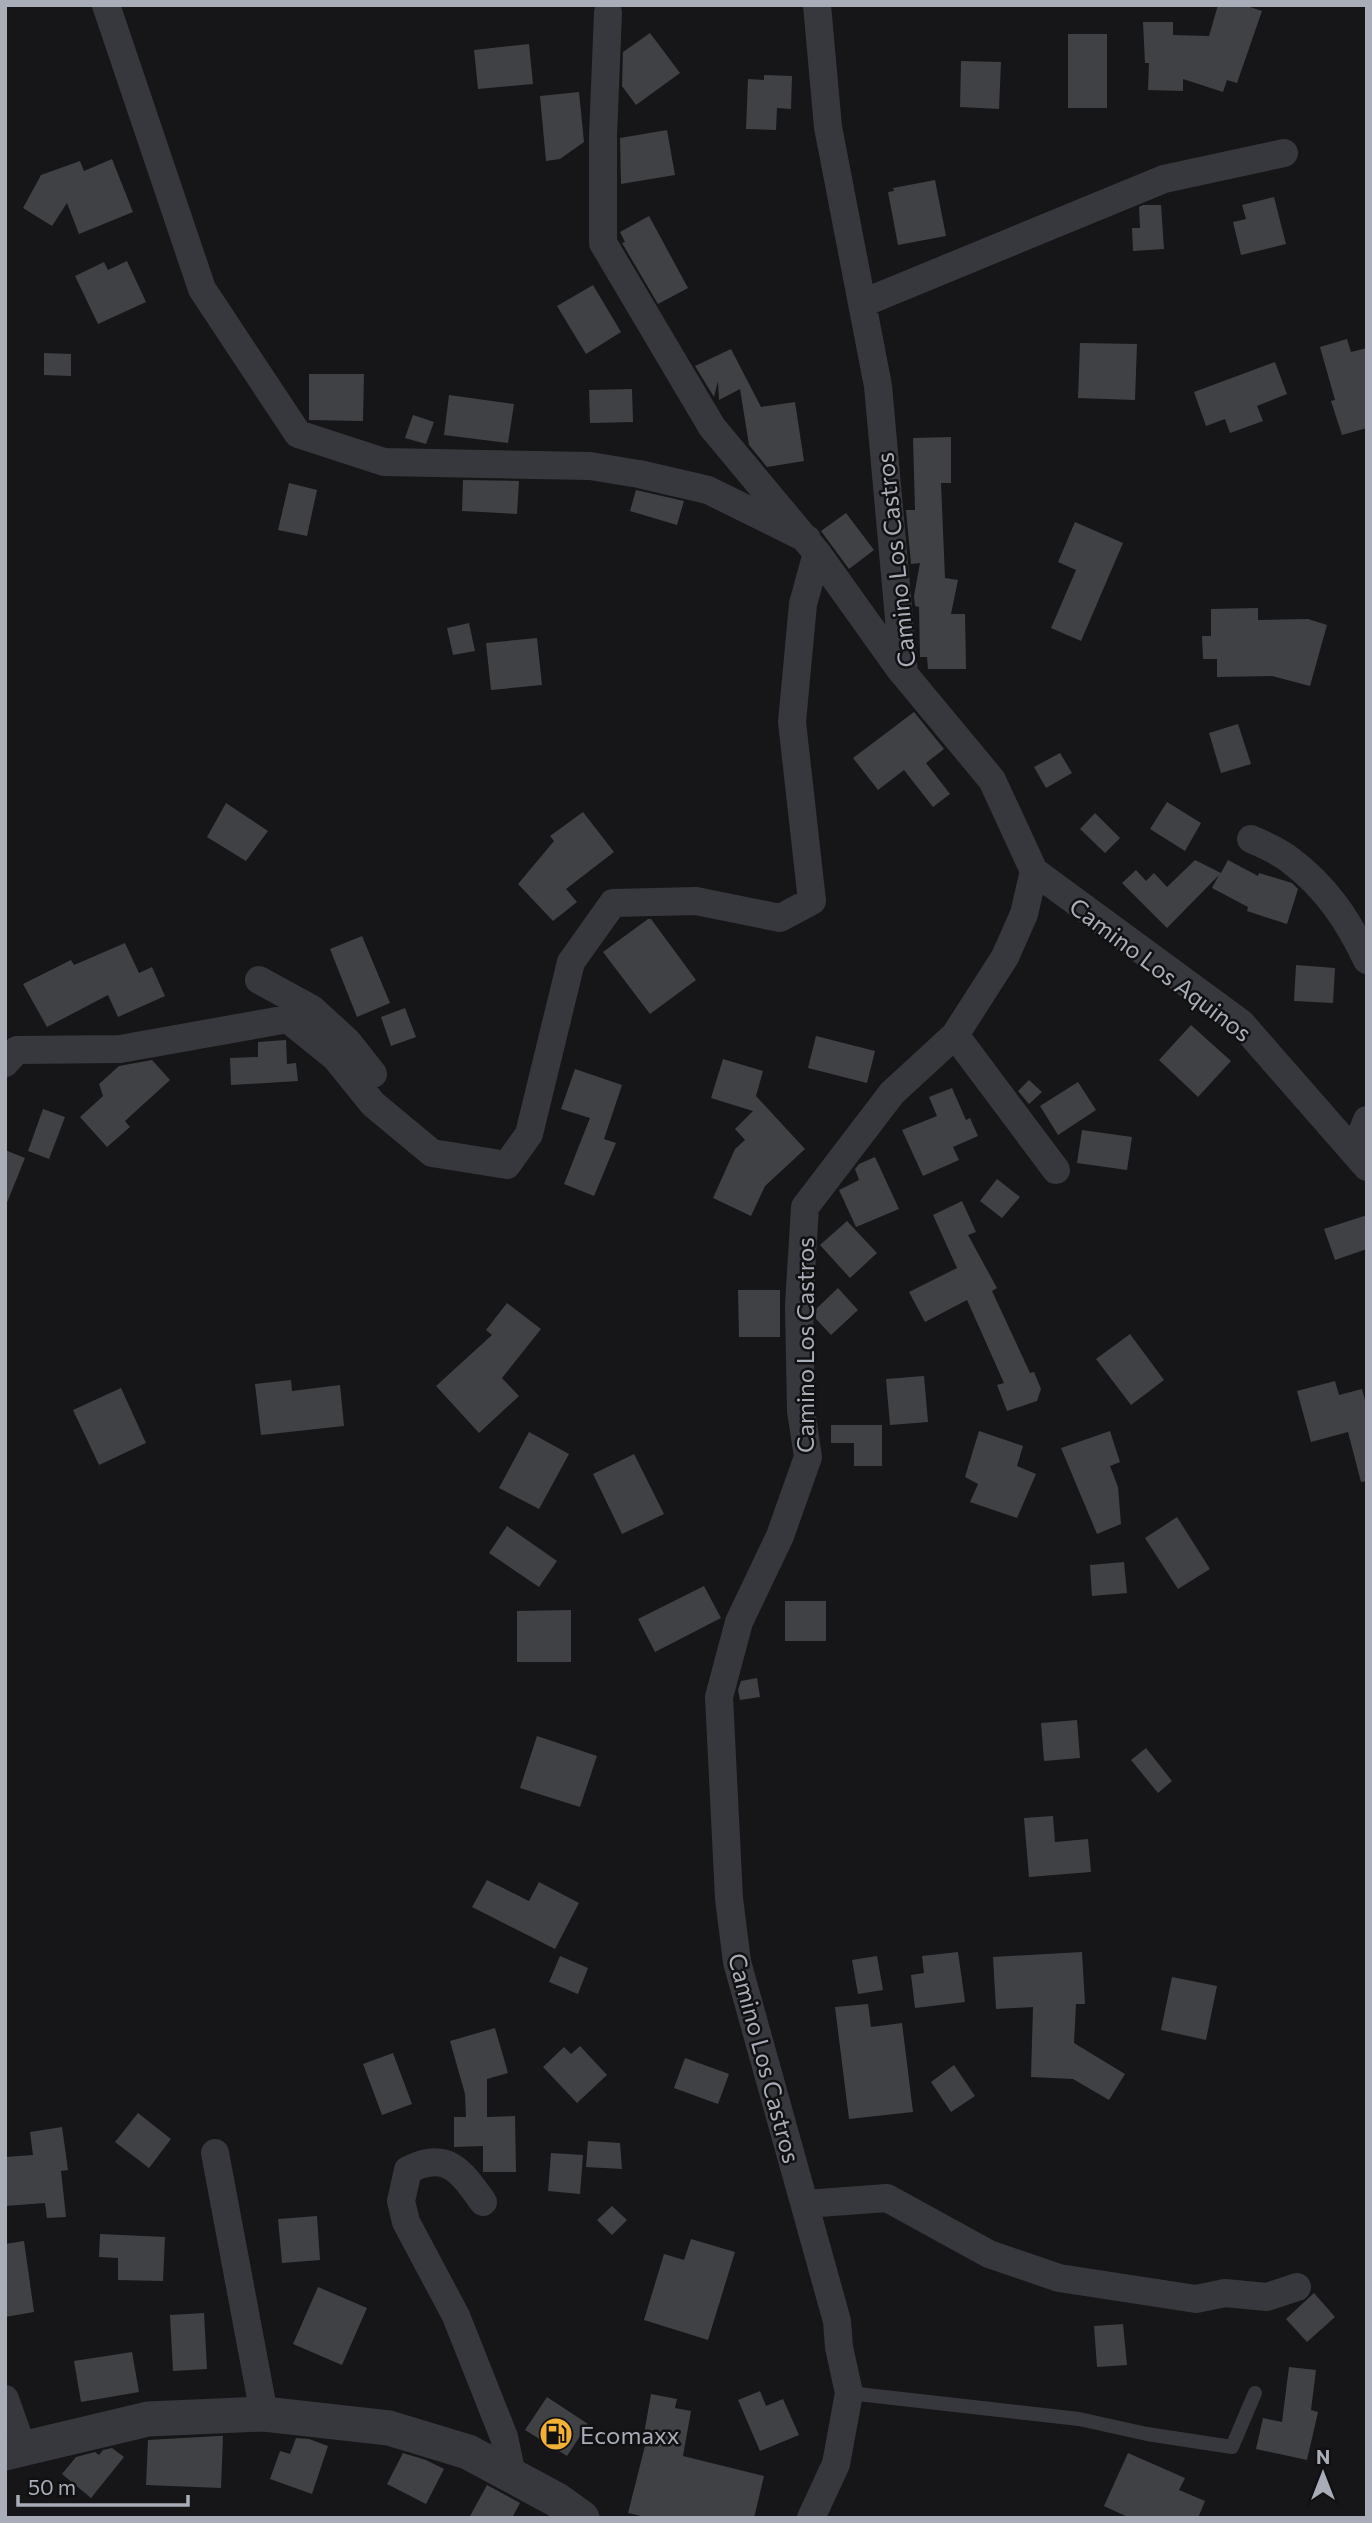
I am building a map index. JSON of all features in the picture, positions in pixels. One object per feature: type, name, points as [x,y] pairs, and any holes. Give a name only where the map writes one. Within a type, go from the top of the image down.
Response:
[{"type":"street","points":[[106,5],[202,289],[298,434],[384,463],[590,466],[639,474],[708,490],[812,546]]},
{"type":"street","name":"Camino Los Castros","points":[[811,2518],[836,2464],[849,2393],[839,2347],[837,2321],[737,1962],[730,1898],[719,1697],[739,1622],[779,1536],[808,1457],[801,1411],[799,1305],[805,1207],[892,1093],[955,1035],[1005,957],[1024,915],[1034,871],[992,780],[904,674],[878,386],[828,127],[817,5]]},
{"type":"street","points":[[608,13],[603,243],[712,427],[812,546],[904,674]]},
{"type":"street","points":[[863,303],[1164,179],[1284,153]]},
{"type":"street","points":[[5,1063],[17,1050],[120,1049],[288,1019],[335,1057],[373,1104],[432,1153],[507,1165],[529,1133],[571,962],[613,903],[696,901],[780,918],[812,901],[793,722],[803,604],[812,546]]},
{"type":"street","points":[[1251,839],[1288,858],[1326,890],[1358,940],[1367,960]]},
{"type":"street","name":"Camino Los Aquinos","points":[[1034,871],[1241,1023],[1360,1159]]},
{"type":"street","points":[[259,980],[312,1009],[347,1041],[378,1081],[408,1134]]},
{"type":"street","points":[[955,1035],[1056,1170]]},
{"type":"street","points":[[1360,1159],[1367,1120]]},
{"type":"street","points":[[215,2153],[264,2414]]},
{"type":"street","points":[[482,2202],[465,2177],[450,2164],[426,2161],[408,2170],[401,2201],[406,2222],[456,2316],[484,2381],[505,2437],[512,2475]]},
{"type":"street","points":[[805,2204],[887,2199],[989,2253],[1059,2278],[1196,2299],[1225,2294],[1267,2297],[1297,2287]]},
{"type":"street","points":[[5,2399],[14,2451],[148,2419],[264,2414],[389,2428],[468,2452],[557,2500],[582,2518]]},
{"type":"lane","points":[[849,2393],[1079,2419],[1147,2434],[1232,2446],[1255,2393]]},
{"type":"building","points":[[1218,5],[1244,5],[1262,11],[1237,83],[1227,80],[1223,92],[1183,79],[1183,91],[1148,90],[1149,63],[1145,63],[1143,22],[1173,22],[1173,35],[1209,36]]},
{"type":"building","points":[[650,33],[680,73],[636,105],[622,86],[623,52]]},
{"type":"building","points":[[1068,34],[1107,34],[1107,108],[1068,108]]},
{"type":"building","points":[[529,44],[533,84],[478,89],[474,50]]},
{"type":"building","points":[[961,61],[1001,62],[999,109],[960,107]]},
{"type":"building","points":[[764,75],[792,76],[791,109],[777,108],[776,130],[746,129],[748,79],[764,80]]},
{"type":"building","points":[[579,92],[584,142],[560,159],[546,161],[540,96]]},
{"type":"building","points":[[667,130],[675,175],[621,184],[620,138]]},
{"type":"building","points":[[112,159],[133,212],[79,234],[67,203],[52,226],[23,208],[41,175],[80,161],[84,171]]},
{"type":"building","points":[[935,180],[946,236],[898,245],[888,192],[894,191],[893,188]]},
{"type":"building","points":[[1274,197],[1286,244],[1241,255],[1233,222],[1246,219],[1242,205]]},
{"type":"building","points":[[1161,205],[1164,249],[1133,251],[1132,228],[1140,228],[1139,207]]},
{"type":"building","points":[[649,216],[688,288],[658,304],[622,243],[625,242],[620,232]]},
{"type":"building","points":[[127,261],[146,302],[98,324],[75,276],[104,262],[108,270]]},
{"type":"building","points":[[593,285],[621,332],[586,354],[557,306]]},
{"type":"building","points":[[1347,339],[1351,352],[1367,348],[1367,428],[1342,435],[1331,401],[1335,400],[1320,347]]},
{"type":"building","points":[[1080,343],[1137,344],[1135,400],[1078,398]]},
{"type":"building","points":[[731,349],[761,407],[795,402],[804,461],[767,467],[749,445],[740,389],[719,400],[718,381],[714,397],[695,366]]},
{"type":"building","points":[[44,353],[71,354],[71,376],[44,375]]},
{"type":"building","points":[[1275,362],[1287,394],[1257,406],[1263,421],[1230,433],[1225,419],[1206,426],[1194,392]]},
{"type":"building","points":[[309,374],[364,374],[363,421],[309,420]]},
{"type":"building","points":[[632,389],[633,422],[590,423],[589,390]]},
{"type":"building","points":[[449,395],[514,404],[508,443],[444,435]]},
{"type":"building","points":[[413,415],[434,422],[426,444],[405,438]]},
{"type":"building","points":[[951,437],[951,483],[941,483],[945,578],[958,580],[951,614],[965,614],[966,669],[928,669],[927,657],[920,657],[919,607],[915,606],[914,596],[920,563],[911,564],[906,510],[915,510],[913,438]]},
{"type":"building","points":[[463,480],[519,481],[517,514],[462,511]]},
{"type":"building","points":[[289,483],[317,490],[307,536],[278,530]]},
{"type":"building","points":[[636,490],[684,501],[677,525],[630,511]]},
{"type":"building","points":[[846,513],[874,550],[849,569],[821,531]]},
{"type":"building","points":[[1075,522],[1123,543],[1081,641],[1051,628],[1076,570],[1058,562]]},
{"type":"building","points":[[1258,608],[1258,620],[1308,619],[1327,625],[1310,686],[1272,676],[1217,677],[1217,659],[1203,659],[1202,636],[1211,636],[1211,609]]},
{"type":"building","points":[[469,623],[475,651],[453,655],[447,628]]},
{"type":"building","points":[[537,638],[542,685],[491,690],[486,643]]},
{"type":"building","points":[[914,712],[944,749],[926,763],[950,794],[933,807],[904,770],[878,790],[853,758]]},
{"type":"building","points":[[1238,724],[1251,764],[1221,773],[1209,733]]},
{"type":"building","points":[[1060,753],[1072,773],[1046,788],[1034,767]]},
{"type":"building","points":[[1167,802],[1201,823],[1185,851],[1150,829]]},
{"type":"building","points":[[226,803],[268,831],[246,861],[207,837]]},
{"type":"building","points":[[583,812],[614,852],[566,889],[577,902],[553,921],[518,884],[554,841],[550,836]]},
{"type":"building","points":[[1095,813],[1120,838],[1105,853],[1080,829]]},
{"type":"building","points":[[1195,860],[1221,873],[1228,860],[1258,876],[1259,873],[1292,883],[1298,889],[1287,924],[1247,911],[1248,907],[1212,888],[1219,875],[1167,928],[1122,883],[1136,870],[1146,881],[1154,873],[1167,887]]},
{"type":"building","points":[[651,919],[696,980],[650,1014],[603,952]]},
{"type":"building","points":[[362,936],[390,1003],[357,1017],[330,949]]},
{"type":"building","points":[[125,943],[139,973],[152,967],[165,996],[118,1017],[108,995],[47,1027],[23,984],[71,960],[74,965]]},
{"type":"building","points":[[1296,965],[1335,968],[1333,1003],[1294,1001]]},
{"type":"building","points":[[405,1008],[416,1037],[391,1046],[381,1017]]},
{"type":"building","points":[[1191,1025],[1231,1061],[1198,1097],[1159,1060]]},
{"type":"building","points":[[816,1036],[875,1051],[867,1083],[808,1068]]},
{"type":"building","points":[[286,1040],[287,1064],[296,1063],[298,1081],[231,1085],[230,1058],[258,1057],[258,1042]]},
{"type":"building","points":[[723,1059],[763,1071],[756,1096],[805,1149],[765,1186],[751,1216],[713,1198],[735,1149],[745,1140],[735,1129],[753,1111],[711,1098]]},
{"type":"building","points":[[152,1060],[170,1080],[125,1121],[130,1127],[107,1147],[80,1117],[103,1096],[99,1084],[119,1066]]},
{"type":"building","points":[[575,1069],[622,1085],[604,1139],[616,1143],[594,1196],[564,1184],[590,1118],[561,1109]]},
{"type":"building","points":[[1029,1080],[1042,1092],[1029,1104],[1018,1091]]},
{"type":"building","points":[[1078,1082],[1096,1110],[1058,1135],[1040,1106]]},
{"type":"building","points":[[952,1088],[966,1120],[970,1118],[978,1136],[953,1147],[959,1160],[923,1176],[902,1130],[937,1116],[929,1097]]},
{"type":"building","points":[[43,1109],[65,1117],[49,1159],[28,1151]]},
{"type":"building","points":[[1082,1130],[1132,1137],[1127,1170],[1077,1163]]},
{"type":"building","points":[[5,1150],[25,1158],[6,1205],[5,1205]]},
{"type":"building","points":[[875,1157],[899,1209],[856,1227],[839,1190],[859,1180],[855,1169],[859,1164]]},
{"type":"building","points":[[997,1179],[1020,1197],[1002,1218],[980,1201]]},
{"type":"building","points":[[962,1201],[976,1232],[968,1235],[997,1288],[992,1291],[1030,1373],[1034,1372],[1041,1389],[1037,1401],[1007,1411],[997,1385],[1004,1383],[967,1300],[925,1322],[909,1292],[957,1268],[933,1215]]},
{"type":"building","points":[[1367,1215],[1367,1249],[1335,1260],[1324,1229]]},
{"type":"building","points":[[847,1221],[877,1253],[850,1278],[820,1245]]},
{"type":"building","points":[[838,1288],[858,1310],[831,1335],[816,1319],[816,1309]]},
{"type":"building","points":[[738,1290],[780,1290],[780,1337],[739,1337]]},
{"type":"building","points":[[507,1303],[541,1329],[502,1378],[519,1396],[479,1433],[436,1386],[492,1335],[486,1330]]},
{"type":"building","points":[[1130,1334],[1164,1380],[1131,1405],[1096,1359]]},
{"type":"building","points":[[924,1376],[928,1422],[890,1425],[886,1379]]},
{"type":"building","points":[[291,1380],[292,1391],[340,1385],[344,1426],[261,1435],[255,1384]]},
{"type":"building","points":[[1335,1381],[1339,1395],[1362,1389],[1367,1408],[1367,1481],[1361,1482],[1348,1432],[1311,1442],[1297,1391]]},
{"type":"building","points":[[121,1388],[146,1443],[99,1465],[73,1410]]},
{"type":"building","points":[[831,1425],[882,1425],[882,1466],[854,1466],[854,1443],[831,1443]]},
{"type":"building","points":[[979,1431],[1023,1446],[1017,1466],[1036,1474],[1017,1518],[970,1502],[978,1484],[965,1477]]},
{"type":"building","points":[[1110,1431],[1120,1462],[1110,1466],[1118,1487],[1121,1524],[1097,1534],[1061,1448]]},
{"type":"building","points":[[529,1432],[569,1454],[539,1509],[499,1488]]},
{"type":"building","points":[[634,1454],[664,1514],[622,1534],[593,1474]]},
{"type":"building","points":[[1177,1517],[1210,1569],[1178,1589],[1145,1538]]},
{"type":"building","points":[[507,1526],[557,1561],[539,1587],[489,1553]]},
{"type":"building","points":[[1124,1562],[1127,1593],[1092,1596],[1090,1565]]},
{"type":"building","points":[[704,1586],[721,1618],[655,1652],[638,1619]]},
{"type":"building","points":[[785,1601],[826,1601],[826,1641],[785,1641]]},
{"type":"building","points":[[571,1610],[571,1662],[517,1662],[517,1611]]},
{"type":"building","points":[[757,1678],[760,1697],[740,1700],[738,1690],[741,1681]]},
{"type":"building","points":[[1077,1720],[1080,1758],[1044,1761],[1041,1723]]},
{"type":"building","points":[[537,1736],[597,1756],[580,1807],[520,1788]]},
{"type":"building","points":[[1146,1748],[1172,1781],[1158,1793],[1131,1760]]},
{"type":"building","points":[[1053,1816],[1055,1842],[1088,1839],[1091,1872],[1029,1877],[1024,1818]]},
{"type":"building","points":[[487,1880],[529,1901],[539,1882],[579,1903],[555,1949],[472,1907]]},
{"type":"building","points":[[958,1952],[965,2002],[915,2008],[911,1975],[924,1973],[922,1956]]},
{"type":"building","points":[[1082,1952],[1085,2004],[1076,2004],[1074,2043],[1125,2074],[1109,2100],[1073,2079],[1031,2077],[1033,2007],[996,2009],[993,1957]]},
{"type":"building","points":[[560,1956],[588,1968],[578,1994],[549,1982]]},
{"type":"building","points":[[877,1956],[883,1990],[858,1994],[852,1960]]},
{"type":"building","points":[[1172,1977],[1217,1986],[1206,2040],[1161,2030]]},
{"type":"building","points":[[868,2004],[871,2027],[902,2023],[913,2112],[849,2119],[835,2007]]},
{"type":"building","points":[[495,2028],[508,2073],[487,2079],[487,2117],[515,2116],[516,2172],[483,2172],[483,2146],[454,2147],[454,2117],[466,2117],[465,2094],[450,2041]]},
{"type":"building","points":[[580,2046],[607,2075],[577,2103],[543,2067],[564,2047],[571,2054]]},
{"type":"building","points":[[393,2053],[412,2104],[382,2115],[363,2064]]},
{"type":"building","points":[[685,2058],[729,2074],[718,2104],[674,2088]]},
{"type":"building","points":[[954,2065],[975,2096],[951,2112],[931,2082]]},
{"type":"building","points":[[138,2113],[171,2139],[149,2168],[115,2142]]},
{"type":"building","points":[[62,2127],[68,2170],[61,2171],[66,2217],[47,2218],[45,2203],[5,2206],[5,2157],[33,2155],[30,2132]]},
{"type":"building","points":[[588,2141],[620,2143],[622,2169],[586,2167]]},
{"type":"building","points":[[551,2153],[583,2155],[580,2194],[548,2191]]},
{"type":"building","points":[[612,2206],[627,2220],[612,2235],[597,2220]]},
{"type":"building","points":[[317,2216],[320,2260],[282,2263],[278,2219]]},
{"type":"building","points":[[100,2234],[165,2237],[163,2281],[118,2280],[118,2258],[99,2257]]},
{"type":"building","points":[[691,2239],[735,2252],[708,2340],[644,2320],[664,2254],[684,2260]]},
{"type":"building","points":[[24,2241],[34,2312],[5,2317],[5,2244]]},
{"type":"building","points":[[318,2287],[367,2308],[342,2365],[293,2344]]},
{"type":"building","points":[[1314,2293],[1335,2317],[1307,2342],[1286,2319]]},
{"type":"building","points":[[204,2313],[207,2369],[173,2371],[170,2315]]},
{"type":"building","points":[[1123,2324],[1127,2365],[1097,2367],[1094,2326]]},
{"type":"building","points":[[132,2352],[139,2392],[81,2402],[74,2361]]},
{"type":"building","points":[[1289,2367],[1316,2370],[1311,2410],[1318,2412],[1307,2460],[1256,2449],[1263,2418],[1282,2422]]},
{"type":"building","points":[[760,2391],[766,2406],[783,2399],[799,2435],[760,2451],[738,2400]]},
{"type":"building","points":[[651,2394],[677,2399],[675,2408],[691,2411],[683,2456],[764,2476],[754,2518],[650,2518],[628,2513],[648,2434],[644,2434]]},
{"type":"building","points":[[547,2397],[588,2424],[567,2456],[525,2430]]},
{"type":"building","points":[[223,2436],[221,2488],[146,2485],[148,2440]]},
{"type":"building","points":[[296,2438],[309,2439],[328,2446],[312,2494],[270,2479],[280,2451],[290,2454]]},
{"type":"building","points":[[112,2448],[124,2457],[91,2498],[62,2474],[76,2457],[95,2452],[99,2455],[103,2450]]},
{"type":"building","points":[[403,2453],[444,2469],[426,2504],[387,2484]]},
{"type":"building","points":[[1128,2453],[1185,2478],[1179,2490],[1205,2501],[1198,2518],[1130,2518],[1104,2506]]},
{"type":"building","points":[[487,2485],[520,2503],[512,2518],[469,2518]]},
{"type":"place","name":"Ecomaxx","points":[[556,2434]]}]
